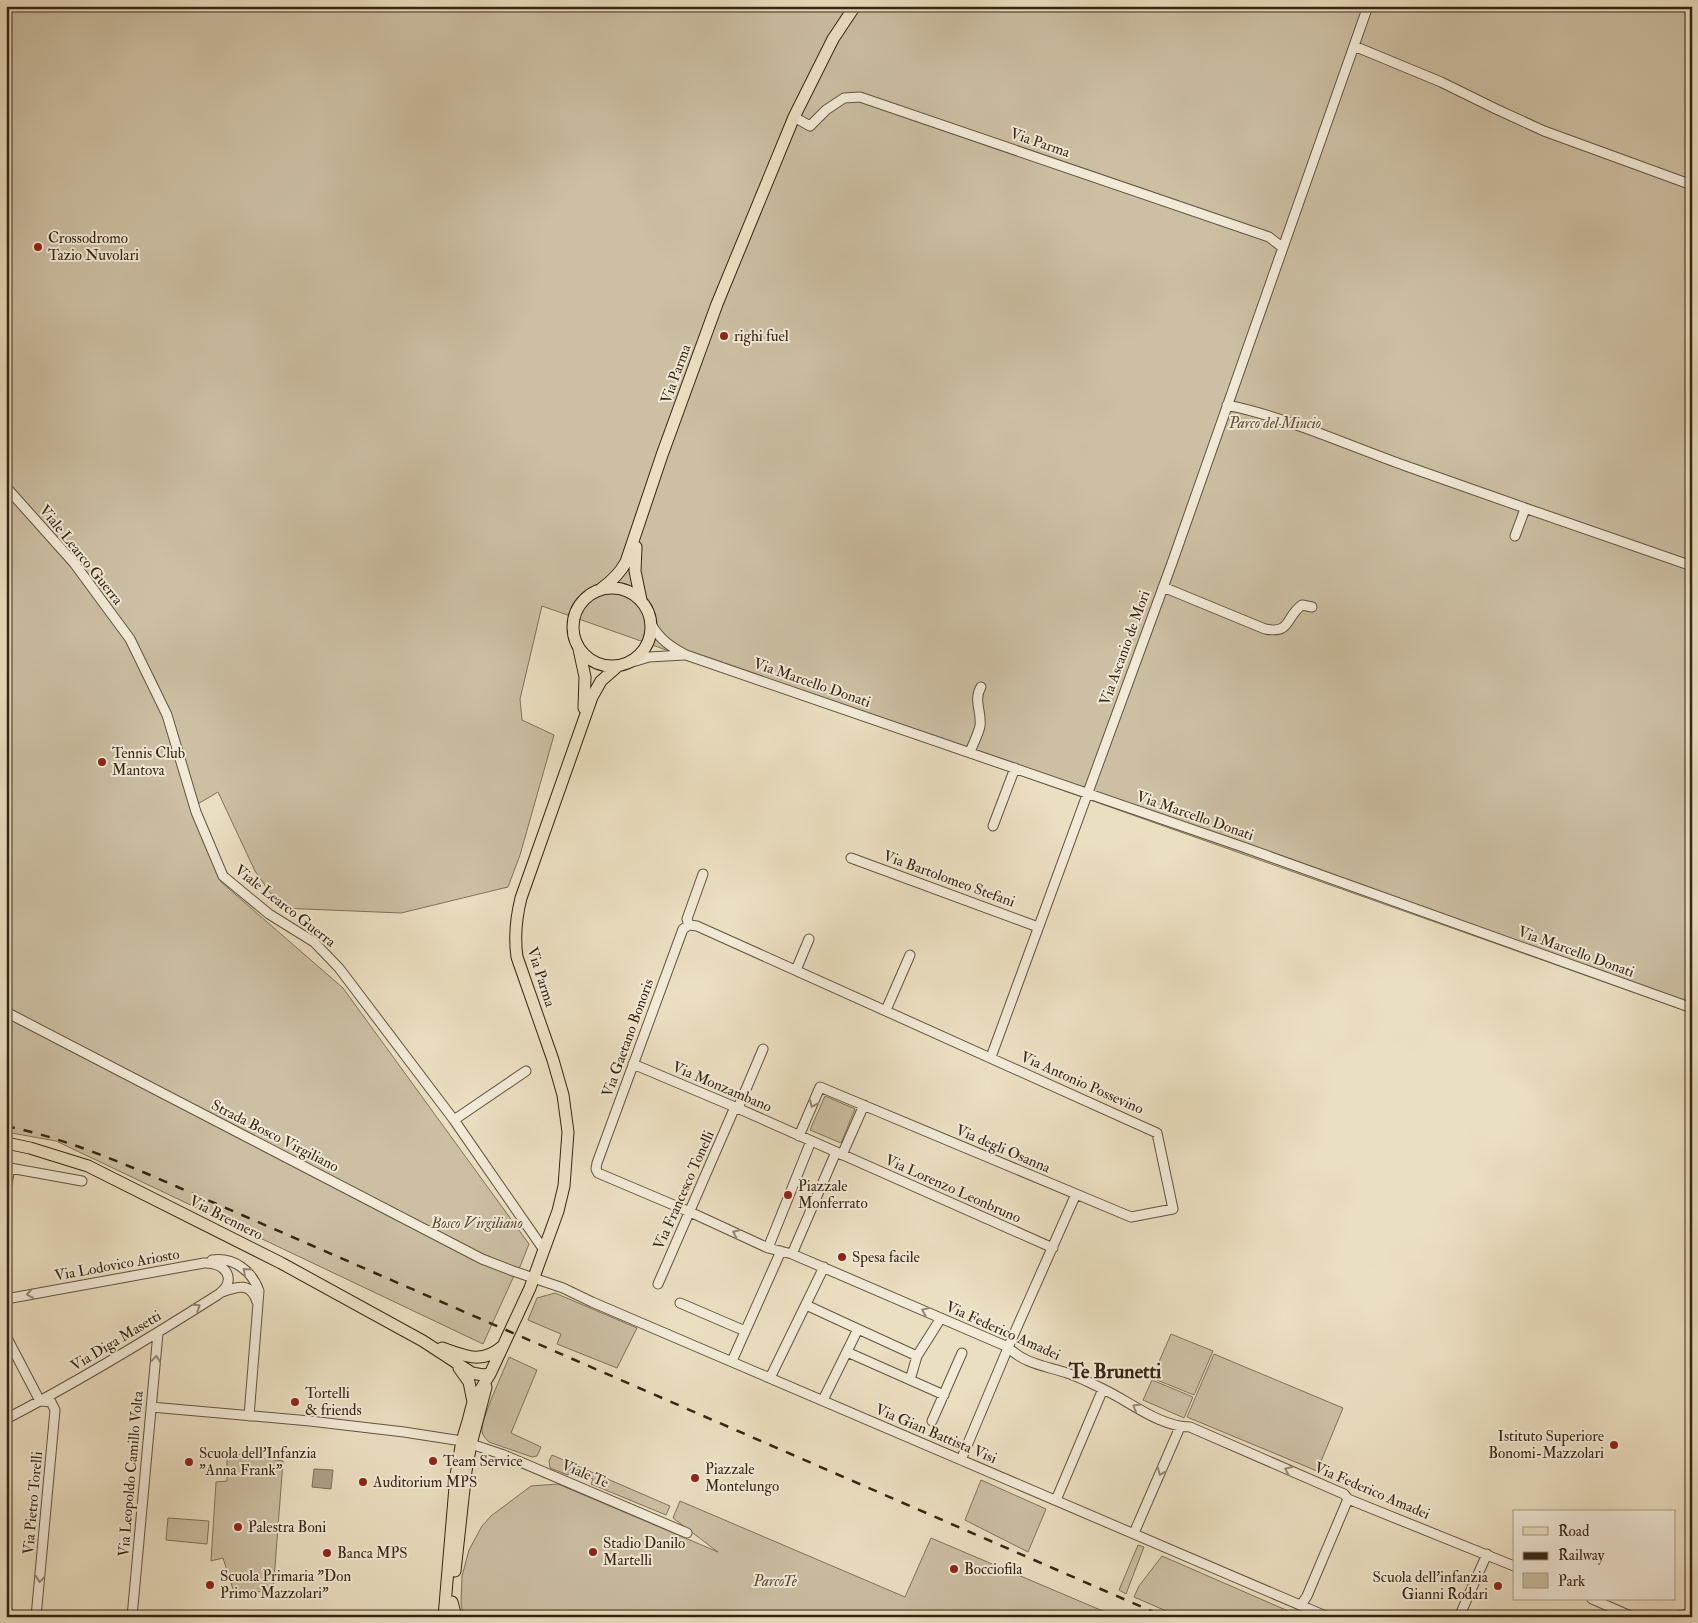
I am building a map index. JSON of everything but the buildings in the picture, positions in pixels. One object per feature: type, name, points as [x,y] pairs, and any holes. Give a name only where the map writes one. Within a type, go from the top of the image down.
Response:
[{"type":"main road","name":"Via Parma","points":[[601,589],[622,570],[638,532],[662,455],[717,304],[794,117],[833,38],[854,6]]},
{"type":"main road","name":"Via Parma","points":[[638,532],[635,571],[641,600]]},
{"type":"main road","points":[[615,588],[628,591],[641,600],[648,611],[651,624],[650,635],[640,655],[623,664],[607,666],[596,663],[586,657],[579,648],[573,629],[576,612],[584,600],[590,594],[601,589],[615,588]]},
{"type":"main road","name":"Via Parma","points":[[579,648],[585,677],[584,717]]},
{"type":"main road","name":"Via Parma","points":[[490,1374],[534,1278],[558,1211],[564,1186],[568,1149],[566,1114],[556,1069],[517,957],[515,929],[521,898],[584,717],[601,681],[623,664]]},
{"type":"main road","name":"Via Brennero","points":[[6,1143],[30,1148],[88,1166],[281,1263],[424,1341],[472,1373],[490,1374]]},
{"type":"main road","name":"Via Brennero","points":[[424,1341],[473,1358],[490,1374]]},
{"type":"main road","name":"Via Brennero","points":[[424,1341],[461,1370],[469,1382],[473,1402]]},
{"type":"main road","points":[[473,1358],[484,1357],[494,1353],[505,1344]]},
{"type":"main road","points":[[450,1617],[466,1471],[466,1442],[473,1402],[490,1374]]},
{"type":"main road","points":[[444,1617],[456,1475],[490,1374]]},
{"type":"main road","points":[[452,1602],[456,1617]]},
{"type":"street","name":"Via Ascanio de Mori","points":[[991,1057],[1163,587],[1368,6]]},
{"type":"street","points":[[1354,46],[1441,82],[1544,130],[1692,185]]},
{"type":"street","name":"Via Parma","points":[[794,117],[810,126],[826,110],[844,98],[860,97],[1269,237],[1282,247]]},
{"type":"street","points":[[1228,405],[1294,425],[1525,509],[1692,566]]},
{"type":"street","name":"Viale Learco Guerra","points":[[6,487],[74,563],[130,640],[167,715],[196,812],[224,876],[269,914],[314,942],[339,968],[454,1120],[544,1250]]},
{"type":"street","points":[[1515,536],[1525,509]]},
{"type":"street","points":[[1163,587],[1256,625],[1274,630],[1285,627],[1294,610],[1302,605],[1312,606]]},
{"type":"street","name":"Via Marcello Donati","points":[[651,624],[658,636],[666,644],[686,655],[1087,793],[1692,1008]]},
{"type":"street","name":"Via Marcello Donati","points":[[623,664],[649,657],[686,655]]},
{"type":"street","points":[[970,752],[980,726],[977,701],[981,687]]},
{"type":"street","points":[[993,826],[1015,768]]},
{"type":"street","name":"Via Bartolomeo Stefani","points":[[851,858],[1038,927]]},
{"type":"street","points":[[689,925],[687,919],[703,874]]},
{"type":"street","name":"Via Antonio Possevino","points":[[689,925],[697,926],[1157,1132],[1173,1209],[1131,1217]]},
{"type":"street","name":"Via Gaetano Bonoris","points":[[597,1163],[683,929],[689,925]]},
{"type":"street","points":[[796,970],[808,939]]},
{"type":"street","points":[[886,1010],[910,955]]},
{"type":"street","name":"Strada Bosco Virgiliano","points":[[6,1012],[482,1259],[534,1278]]},
{"type":"street","name":"Via Francesco Tonelli","points":[[658,1284],[763,1049]]},
{"type":"street","name":"Via Monzambano","points":[[633,1064],[812,1141]]},
{"type":"street","points":[[454,1120],[526,1071]]},
{"type":"street","name":"Via degli Osanna","points":[[799,1136],[820,1087],[1131,1217]]},
{"type":"street","points":[[792,1254],[839,1153],[864,1106]]},
{"type":"street","points":[[768,1248],[812,1141]]},
{"type":"street","name":"Via Lorenzo Leonbruno","points":[[812,1141],[1053,1248]]},
{"type":"street","name":"Via Federico Amadei","points":[[597,1163],[596,1169],[598,1173],[610,1179],[690,1212],[768,1248],[792,1254],[824,1267],[1008,1347],[1016,1355],[1042,1367],[1068,1373],[1102,1389],[1139,1410],[1180,1427],[1190,1427],[1344,1494],[1348,1499],[1513,1566]]},
{"type":"street","points":[[6,1189],[10,1168],[82,1181]]},
{"type":"street","points":[[961,1460],[1008,1347],[1076,1194]]},
{"type":"street","points":[[732,1361],[781,1252]]},
{"type":"street","name":"Via Lodovico Ariosto","points":[[6,1298],[218,1259],[244,1268],[254,1278],[259,1291],[249,1416]]},
{"type":"street","points":[[204,1263],[218,1264],[225,1271],[227,1276],[226,1286],[219,1294]]},
{"type":"street","points":[[770,1378],[824,1267]]},
{"type":"street","name":"Via Gian Battista Visi","points":[[534,1278],[563,1288],[1328,1617]]},
{"type":"street","name":"Via Diga Masetti","points":[[6,1419],[158,1333],[219,1294],[234,1287],[247,1288],[256,1296],[258,1312]]},
{"type":"street","points":[[680,1303],[745,1331]]},
{"type":"street","points":[[806,1305],[917,1356]]},
{"type":"street","points":[[910,1380],[917,1356],[941,1318]]},
{"type":"street","points":[[823,1400],[858,1329]]},
{"type":"street","name":"Via Leopoldo Camillo Volta","points":[[132,1617],[158,1333]]},
{"type":"street","points":[[6,1336],[40,1401]]},
{"type":"street","points":[[847,1352],[944,1395]]},
{"type":"street","points":[[932,1421],[962,1353]]},
{"type":"street","points":[[1056,1500],[1102,1389]]},
{"type":"street","name":"Via Pietro Torelli","points":[[36,1617],[55,1410],[51,1402],[40,1401]]},
{"type":"street","name":"Viale Te","points":[[151,1408],[404,1432],[466,1442],[504,1455],[687,1533]]},
{"type":"street","points":[[1134,1533],[1180,1427]]},
{"type":"street","points":[[1301,1604],[1307,1596],[1348,1499]]},
{"type":"street","points":[[1459,1617],[1487,1554]]},
{"type":"street","points":[[1594,1600],[1633,1617]]},
{"type":"street","points":[[1608,1617],[1611,1608]]},
{"type":"street","points":[[1674,1617],[1692,1613]]},
{"type":"green space","name":"Parco del Mincio","points":[[6,6],[1692,6],[1692,1013],[542,606],[520,699],[522,720],[554,735],[520,855],[508,887],[401,913],[281,908],[255,871],[218,792],[191,808],[221,882],[343,988],[529,1244],[483,1344],[56,1141],[6,1132]]},
{"type":"green space","points":[[825,1096],[855,1109],[841,1143],[810,1130]]},
{"type":"green space","points":[[555,1293],[637,1328],[617,1368],[557,1344],[561,1334],[528,1320],[537,1298]]},
{"type":"green space","points":[[1171,1334],[1213,1351],[1194,1395],[1152,1378]]},
{"type":"green space","points":[[1214,1354],[1343,1408],[1317,1471],[1187,1417]]},
{"type":"green space","points":[[509,1357],[537,1370],[511,1433],[541,1447],[537,1456],[532,1457],[489,1442],[482,1432],[488,1407]]},
{"type":"green space","points":[[1152,1380],[1193,1397],[1184,1418],[1143,1400]]},
{"type":"green space","points":[[227,1453],[283,1461],[273,1593],[233,1589],[223,1558],[211,1561],[216,1482],[227,1481]]},
{"type":"green space","points":[[552,1455],[670,1506],[666,1515],[591,1484],[593,1479],[570,1469],[568,1475],[550,1468],[549,1461]]},
{"type":"green space","points":[[981,1480],[1046,1509],[1028,1552],[965,1520]]},
{"type":"green space","name":"ParcoTe","points":[[558,1484],[718,1552],[673,1518],[680,1501],[905,1597],[931,1538],[1117,1617],[463,1617],[461,1602],[462,1576],[469,1550],[482,1526],[491,1516],[531,1486]]},
{"type":"green space","points":[[168,1518],[209,1521],[207,1544],[166,1540]]},
{"type":"green space","points":[[1138,1545],[1144,1547],[1126,1594],[1119,1590]]},
{"type":"green space","points":[[1162,1556],[1302,1617],[1180,1617],[1134,1597],[1139,1586]]},
{"type":"shaded area","points":[[314,1469],[333,1470],[331,1489],[312,1487]]},
{"type":"railway","points":[[6,1126],[64,1142],[139,1170],[1165,1617]]},
{"type":"place","name":"Crossodromo Tazio Nuvolari","points":[[38,247]]},
{"type":"place","name":"righi fuel","points":[[724,336]]},
{"type":"place","name":"Tennis Club Mantova","points":[[102,762]]},
{"type":"place","name":"Piazzale Monferrato","points":[[788,1195]]},
{"type":"place","name":"Spesa facile","points":[[842,1257]]},
{"type":"place","name":"Tortelli & friends","points":[[295,1402]]},
{"type":"place","name":"Istituto Superiore Bonomi-Mazzolari","points":[[1614,1445]]},
{"type":"place","name":"Team Service","points":[[433,1461]]},
{"type":"place","name":"Scuola dell'Infanzia \"Anna Frank\"","points":[[189,1462]]},
{"type":"place","name":"Piazzale Montelungo","points":[[695,1478]]},
{"type":"place","name":"Auditorium MPS","points":[[363,1482]]},
{"type":"place","name":"Palestra Boni","points":[[238,1527]]},
{"type":"place","name":"Stadio Danilo Martelli","points":[[593,1552]]},
{"type":"place","name":"Banca MPS","points":[[327,1553]]},
{"type":"place","name":"Bocciofila","points":[[954,1569]]},
{"type":"place","name":"Scuola Primaria \"Don Primo Mazzolari\"","points":[[210,1585]]},
{"type":"place","name":"Scuola dell'infanzia Gianni Rodari","points":[[1498,1586]]},
{"type":"district","name":"Te Brunetti","points":[[1115,1371]]},
{"type":"park label","name":"Bosco Virgiliano","points":[[477,1223]]}]
